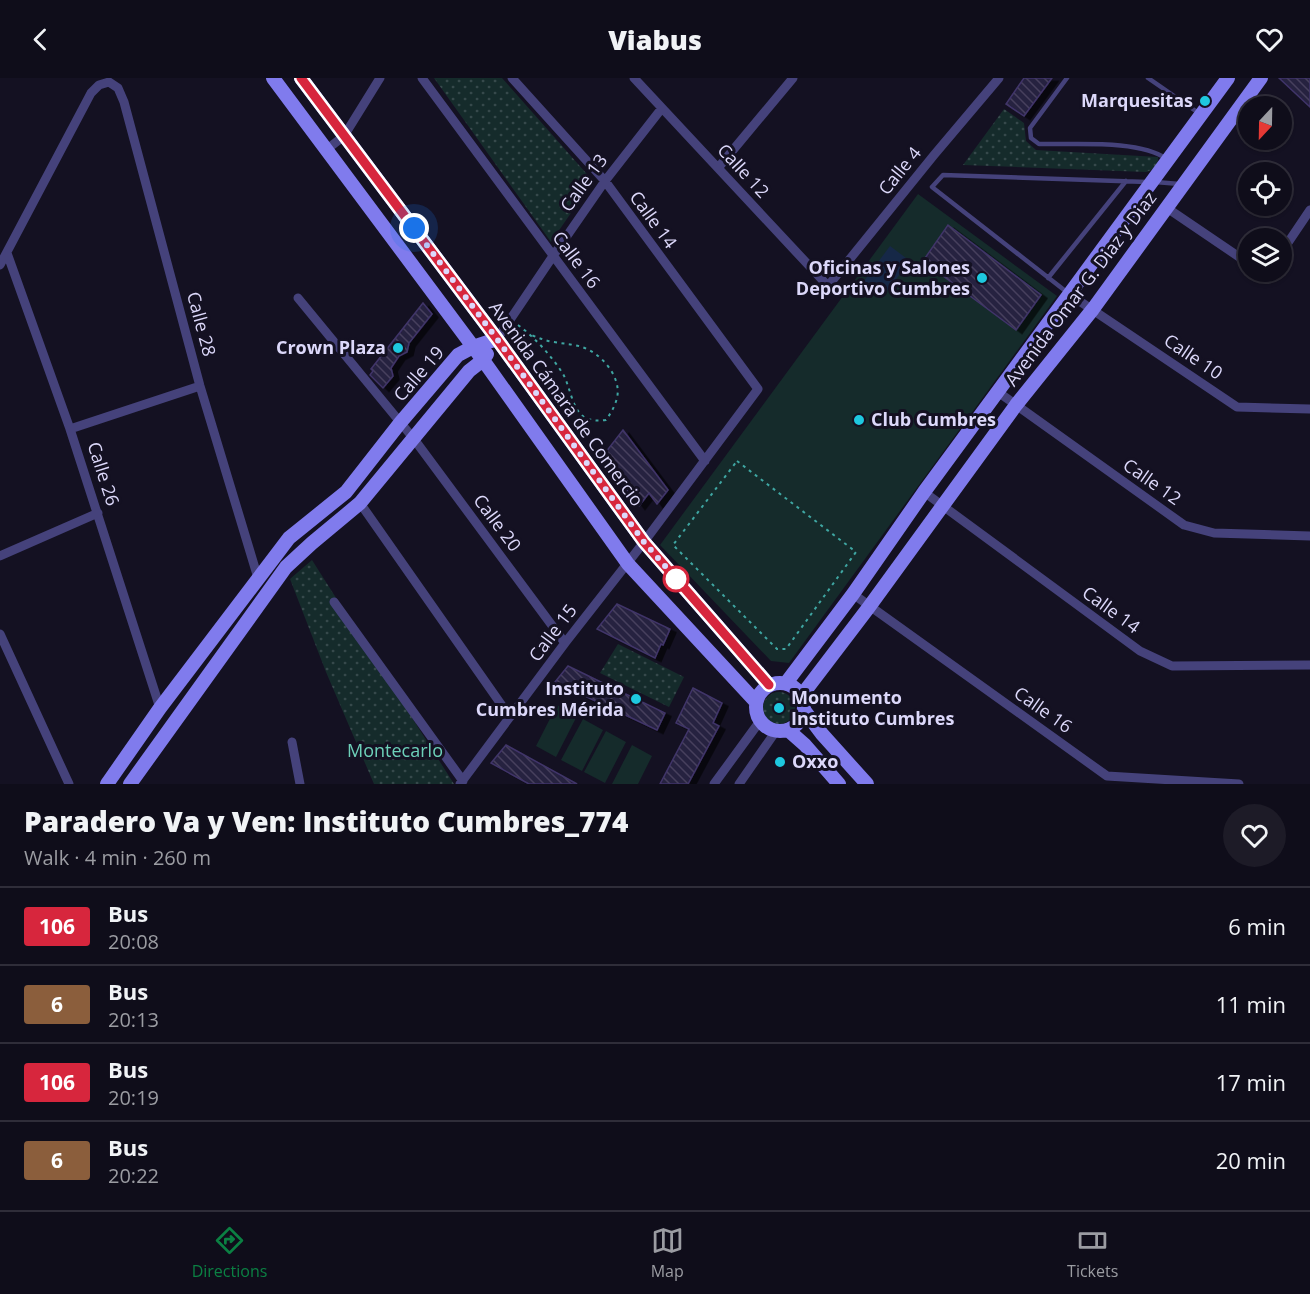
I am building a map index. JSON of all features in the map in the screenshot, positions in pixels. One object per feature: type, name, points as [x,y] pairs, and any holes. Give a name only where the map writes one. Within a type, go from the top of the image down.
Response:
[{"type":"street","points":[[273,78],[483,360],[628,564],[756,702]]},
{"type":"street","name":"Avenida Cámara de Comercio","points":[[301,78],[497,339],[644,542],[769,685]]},
{"type":"street","points":[[326,150],[344,136],[380,78]]},
{"type":"street","name":"Calle 16","points":[[422,78],[705,461]]},
{"type":"street","name":"Calle 14","points":[[512,78],[604,181],[758,389]]},
{"type":"street","name":"Calle 12","points":[[634,78],[828,286]]},
{"type":"street","points":[[718,168],[792,78]]},
{"type":"street","name":"Calle 4","points":[[828,286],[999,78]]},
{"type":"street","name":"Avenida Omar G. Diaz y Diaz","points":[[786,683],[1151,182],[1163,156],[1201,115],[1228,78]]},
{"type":"street","name":"Avenida Omar G. Diaz y Diaz","points":[[802,695],[1016,405],[1093,309],[1261,78]]},
{"type":"street","points":[[0,265],[91,93],[108,80]]},
{"type":"street","name":"Calle 28","points":[[108,80],[118,88],[124,102],[200,386],[258,578]]},
{"type":"street","name":"Calle 13","points":[[497,339],[604,181],[662,108]]},
{"type":"street","points":[[1167,208],[1238,256]]},
{"type":"street","points":[[1292,237],[1310,210]]},
{"type":"street","name":"Calle 26","points":[[7,253],[70,429],[160,708]]},
{"type":"street","name":"Calle 10","points":[[1069,294],[1237,407],[1310,409]]},
{"type":"street","name":"Calle 20","points":[[298,298],[414,439],[565,643]]},
{"type":"street","name":"Calle 19","points":[[107,784],[160,708],[289,538],[346,492],[400,423],[458,355],[497,339]]},
{"type":"street","name":"Calle 19","points":[[131,783],[286,567],[360,503],[469,371],[483,360],[497,339]]},
{"type":"street","points":[[70,429],[200,386]]},
{"type":"street","name":"Calle 15","points":[[462,782],[758,389]]},
{"type":"street","name":"Calle 12","points":[[998,392],[1184,525],[1214,533],[1310,536]]},
{"type":"street","name":"Calle 14","points":[[924,492],[1140,651],[1172,666],[1310,665]]},
{"type":"street","points":[[360,503],[510,717]]},
{"type":"street","points":[[0,556],[98,513]]},
{"type":"street","name":"Calle 16","points":[[853,594],[1107,780],[1239,784]]},
{"type":"street","points":[[334,602],[462,782]]},
{"type":"street","points":[[0,634],[69,784]]},
{"type":"street","points":[[739,784],[782,731],[799,722],[804,710],[802,695],[795,688],[780,682],[763,689],[756,702],[756,712],[760,721],[770,729],[782,731],[805,745],[839,784]]},
{"type":"street","points":[[804,710],[822,734],[867,784]]},
{"type":"street","points":[[714,784],[760,721]]},
{"type":"street","points":[[292,742],[300,784]]},
{"type":"street","points":[[117,771],[131,783]]},
{"type":"lane","points":[[1067,78],[1030,128],[1031,138],[1039,144],[1129,146],[1163,156]]},
{"type":"lane","points":[[1148,78],[1201,115]]},
{"type":"lane","points":[[1069,294],[932,187],[943,175],[1182,184]]},
{"type":"lane","points":[[1048,278],[1126,181]]},
{"type":"path","points":[[510,320],[531,335],[562,373],[578,411],[584,417],[596,421],[606,420],[618,396],[615,380],[605,363],[591,350],[581,346],[551,342],[531,335]]},
{"type":"path","points":[[736,461],[856,552],[786,649],[777,649],[673,545],[736,461]]},
{"type":"green space","points":[[434,78],[502,78],[593,181],[551,242]]},
{"type":"green space","points":[[1004,109],[1024,123],[1026,141],[1036,150],[1158,157],[1158,162],[1146,172],[963,165]]},
{"type":"green space","name":"Club Cumbres","points":[[918,194],[1057,296],[789,663],[771,661],[660,545]]},
{"type":"green space","name":"Montecarlo","points":[[312,560],[454,784],[374,784],[326,672],[290,579]]},
{"type":"green space","points":[[618,644],[684,677],[669,707],[600,673]]},
{"type":"green space","points":[[779,692],[791,696],[795,708],[791,720],[779,724],[767,720],[763,708],[767,696]]},
{"type":"green space","points":[[557,705],[577,716],[556,757],[536,746]]},
{"type":"green space","points":[[583,719],[603,730],[582,771],[561,760]]},
{"type":"green space","points":[[606,731],[626,742],[605,783],[584,772]]},
{"type":"green space","points":[[632,745],[652,756],[638,784],[612,784]]},
{"type":"water","points":[[890,246],[910,261],[884,295],[864,281]]},
{"type":"building","points":[[1024,78],[1052,78],[1024,116],[1006,104]]},
{"type":"building","points":[[1279,78],[1310,78],[1310,107]]},
{"type":"building","name":"Oficinas y Salones Deportivo Cumbres","points":[[948,225],[1041,295],[1016,330],[923,261]]},
{"type":"building","name":"Crown Plaza","points":[[423,303],[432,314],[409,343],[407,352],[399,356],[391,368],[393,376],[383,388],[370,375],[373,371],[371,369]]},
{"type":"building","points":[[623,430],[668,490],[657,504],[649,493],[639,506],[602,457]]},
{"type":"building","points":[[617,604],[670,629],[655,658],[597,629]]},
{"type":"building","points":[[568,666],[665,713],[657,730],[555,682]]},
{"type":"building","points":[[693,688],[722,703],[713,723],[719,726],[688,784],[660,784],[689,729],[676,723]]},
{"type":"building","points":[[506,745],[577,784],[529,784],[491,763]]},
{"type":"bus line","name":"106","points":[[301,78],[497,339],[644,542],[769,685]]},
{"type":"place","name":"Marquesitas","points":[[1205,101]]},
{"type":"place","name":"Oficinas y Salones Deportivo Cumbres","points":[[982,278]]},
{"type":"place","name":"Crown Plaza","points":[[398,348]]},
{"type":"place","name":"Club Cumbres","points":[[859,420]]},
{"type":"place","name":"Instituto Cumbres Mérida","points":[[636,699]]},
{"type":"place","name":"Monumento Instituto Cumbres","points":[[779,708]]},
{"type":"place","name":"Oxxo","points":[[780,762]]},
{"type":"route","points":[[414,228],[644,542],[679,582],[676,579]]}]
